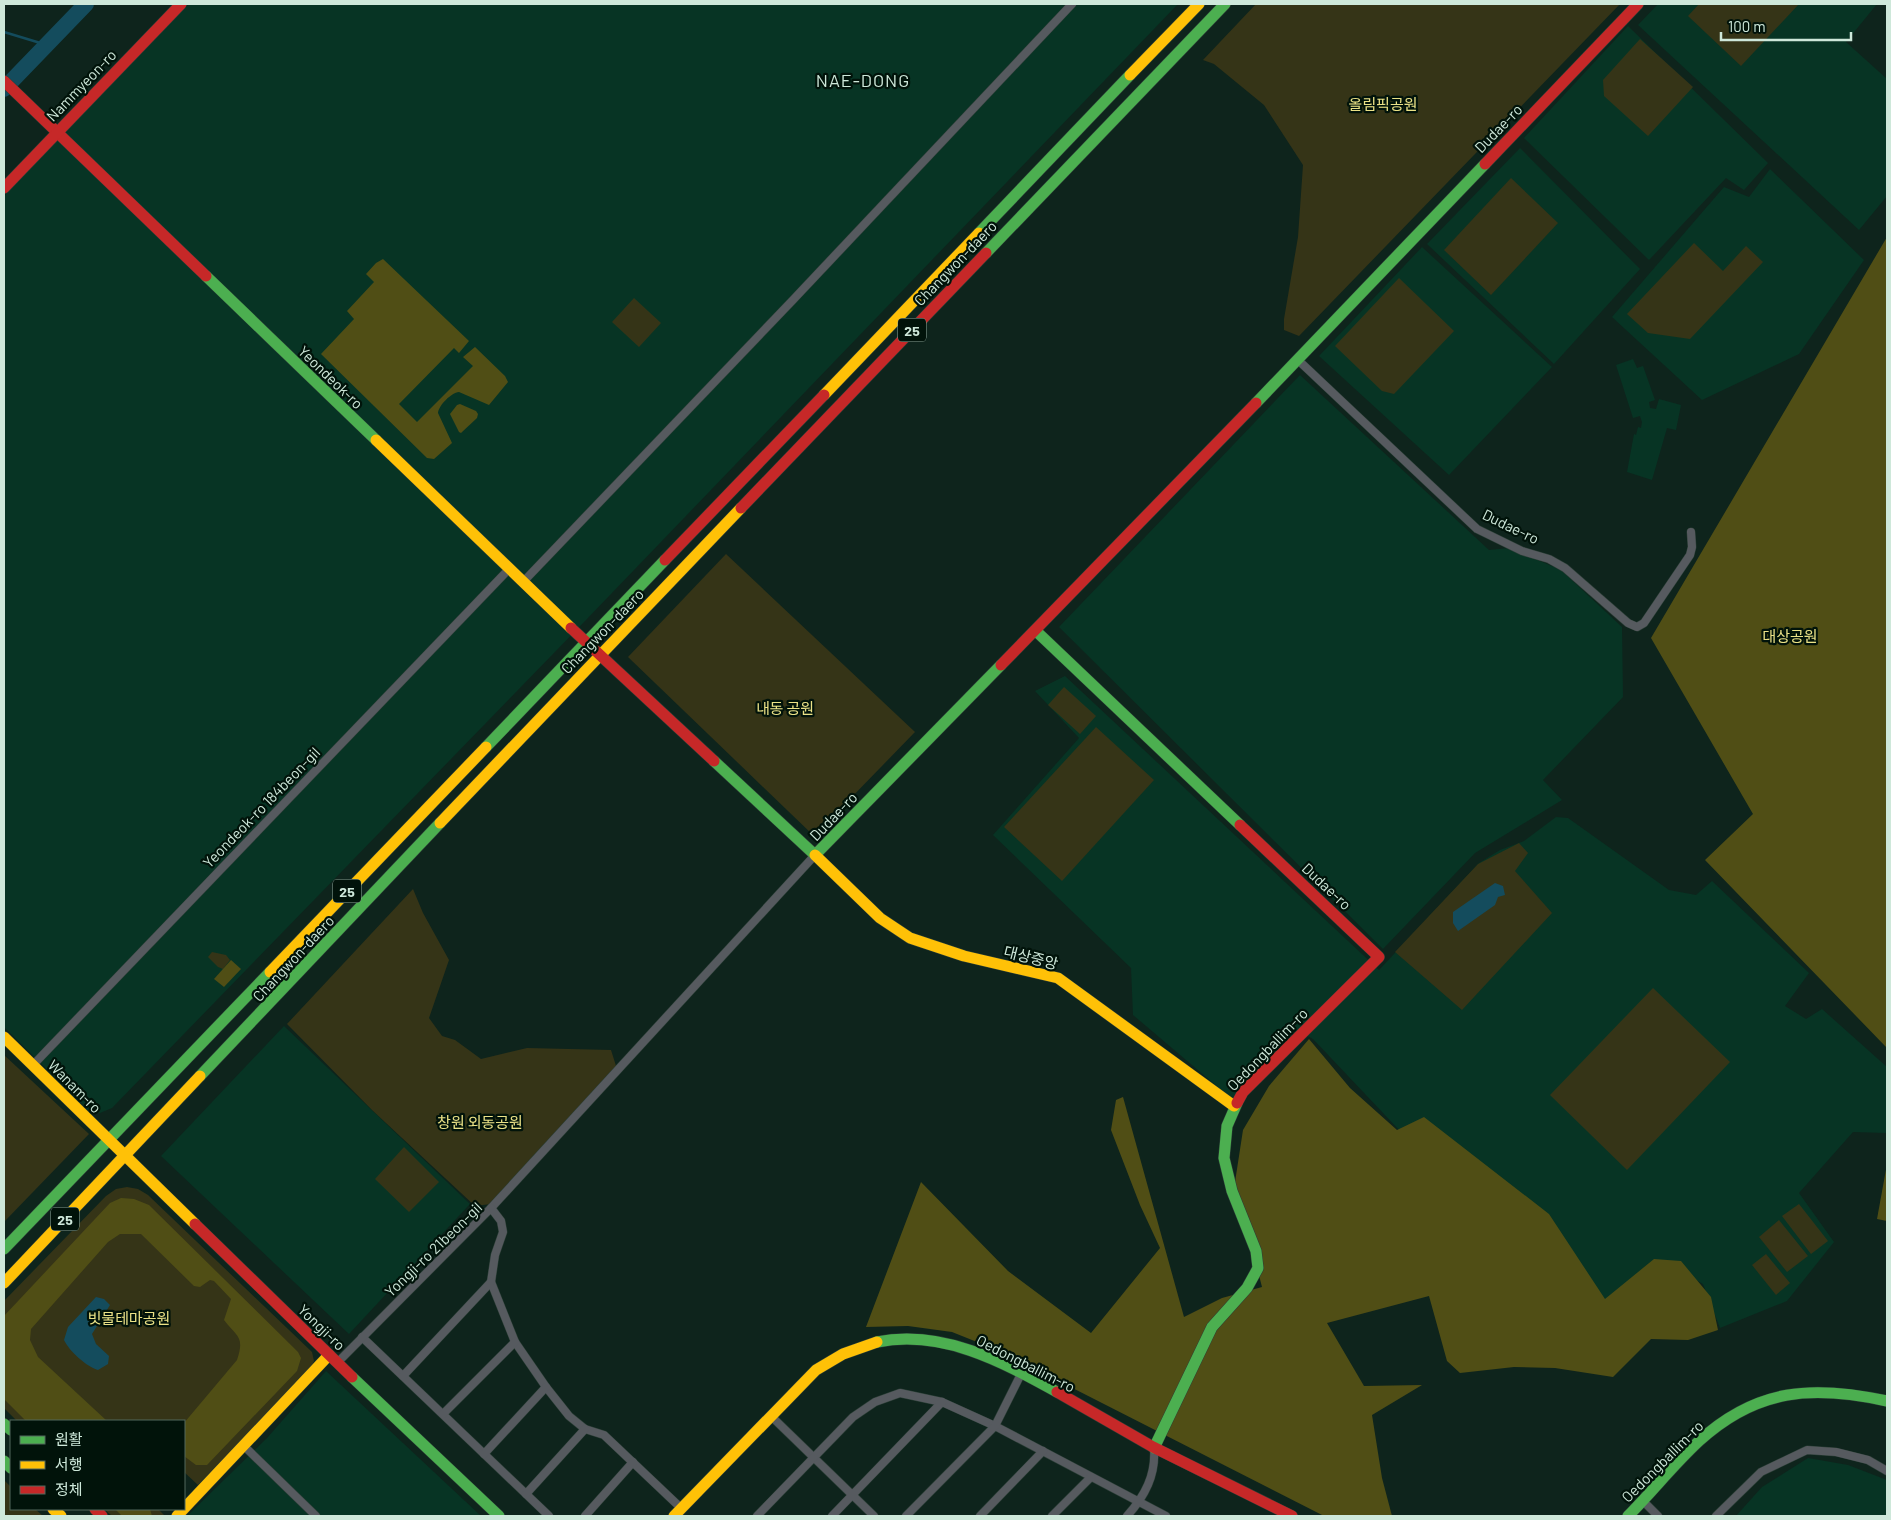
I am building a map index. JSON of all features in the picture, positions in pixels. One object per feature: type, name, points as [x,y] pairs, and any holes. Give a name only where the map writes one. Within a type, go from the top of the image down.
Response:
[{"type":"main road","name":"Nammyeon-ro","points":[[4,188],[181,4]]},
{"type":"main road","name":"Changwon-daero","points":[[4,1249],[1199,4]]},
{"type":"main road","name":"Changwon-daero","points":[[4,1283],[127,1156],[599,656],[1226,4]]},
{"type":"main road","name":"Dudae-ro","points":[[599,656],[815,855],[1036,631],[1638,4]]},
{"type":"main road","name":"Yeondeok-ro","points":[[4,81],[599,656]]},
{"type":"main road","name":"Dudae-ro","points":[[1036,631],[1380,957]]},
{"type":"main road","name":"대상중앙","points":[[815,855],[880,918],[910,938],[964,956],[1058,978],[1234,1106]]},
{"type":"main road","name":"Oedongballim-ro","points":[[1154,1448],[1171,1407],[1217,1320],[1254,1280],[1258,1268],[1254,1243],[1229,1189],[1223,1163],[1224,1136],[1234,1106],[1243,1092],[1380,957]]},
{"type":"main road","name":"Wanam-ro","points":[[4,1037],[127,1156]]},
{"type":"main road","name":"Yongji-ro","points":[[127,1156],[333,1359],[499,1516]]},
{"type":"main road","name":"Oedongballim-ro","points":[[678,1512],[816,1370],[831,1359],[852,1349],[882,1341],[912,1337],[937,1340],[992,1359],[1154,1448],[1292,1516]]},
{"type":"main road","points":[[185,1508],[244,1446],[333,1359]]},
{"type":"main road","name":"Oedongballim-ro","points":[[1628,1516],[1700,1441],[1737,1412],[1773,1396],[1815,1389],[1858,1393],[1887,1401]]},
{"type":"street","points":[[523,582],[798,295],[1072,4]]},
{"type":"street","name":"Dudae-ro","points":[[1298,360],[1477,529],[1522,551],[1549,559],[1565,568],[1628,622],[1637,627],[1644,623],[1690,555],[1692,547],[1691,532]]},
{"type":"street","name":"Yeondeok-ro 184beon-gil","points":[[33,1065],[509,569]]},
{"type":"street","points":[[491,1208],[815,855]]},
{"type":"street","name":"Yongji-ro 21beon-gil","points":[[333,1359],[362,1337],[491,1208],[501,1221],[503,1232],[495,1256],[491,1282]]},
{"type":"street","points":[[403,1376],[491,1282],[515,1342],[546,1388],[569,1416],[585,1429],[604,1435],[633,1462],[678,1512]]},
{"type":"street","points":[[362,1337],[549,1516]]},
{"type":"street","points":[[443,1414],[515,1342]]},
{"type":"street","points":[[906,1516],[995,1426],[1021,1374]]},
{"type":"street","points":[[484,1454],[546,1388]]},
{"type":"street","points":[[757,1516],[853,1417],[875,1402],[900,1393],[942,1402],[995,1426],[1166,1516]]},
{"type":"street","points":[[832,1516],[942,1402]]},
{"type":"street","points":[[771,1416],[874,1516]]},
{"type":"street","points":[[526,1494],[585,1429]]},
{"type":"street","points":[[244,1446],[316,1516]]},
{"type":"street","points":[[1129,1516],[1140,1502],[1156,1466],[1154,1448]]},
{"type":"street","points":[[1716,1516],[1760,1472],[1807,1450],[1836,1452],[1868,1460],[1887,1471]]},
{"type":"street","points":[[980,1516],[1043,1451]]},
{"type":"street","points":[[585,1516],[633,1462]]},
{"type":"street","points":[[1052,1516],[1091,1477]]},
{"type":"street","points":[[1643,1502],[1658,1516]]},
{"type":"shaded area","points":[[189,4],[1178,4],[586,620],[112,1108],[100,1113],[89,1111],[4,1027],[4,196]]},
{"type":"shaded area","points":[[1658,4],[1877,4],[1846,42],[1887,79],[1887,196],[1859,230],[1638,25]]},
{"type":"shaded area","points":[[1628,26],[1768,163],[1744,190],[1726,178],[1649,260],[1524,138]]},
{"type":"shaded area","points":[[1520,148],[1640,269],[1554,364],[1427,244]]},
{"type":"shaded area","points":[[1770,169],[1864,260],[1799,354],[1702,400],[1612,317],[1724,187],[1749,197]]},
{"type":"shaded area","points":[[1422,247],[1552,367],[1449,475],[1319,356]]},
{"type":"shaded area","points":[[1633,359],[1637,368],[1643,366],[1655,400],[1649,402],[1650,408],[1656,409],[1659,399],[1681,405],[1676,430],[1667,428],[1652,480],[1627,472],[1634,434],[1636,435],[1638,427],[1641,428],[1642,422],[1640,416],[1633,418],[1616,365]]},
{"type":"shaded area","points":[[1300,375],[1489,550],[1509,548],[1561,570],[1622,627],[1623,697],[1543,780],[1562,800],[1475,853],[1383,949],[1059,627]]},
{"type":"shaded area","points":[[1065,676],[1379,970],[1479,863],[1500,850],[1524,841],[1556,817],[1568,818],[1669,890],[1696,895],[1712,881],[1809,973],[1785,1006],[1806,1019],[1822,1009],[1887,1067],[1887,1133],[1853,1132],[1799,1193],[1834,1242],[1787,1301],[1720,1328],[1703,1284],[1667,1263],[1600,1309],[1401,1132],[1313,1039],[1295,1029],[1232,1099],[1133,1015],[1131,968],[993,835],[1079,738],[1035,691]]},
{"type":"shaded area","points":[[284,1026],[470,1204],[349,1334],[161,1156]]},
{"type":"shaded area","points":[[326,1371],[481,1516],[187,1516],[267,1438]]},
{"type":"shaded area","points":[[1808,1458],[1848,1465],[1887,1480],[1887,1516],[1736,1516],[1762,1487]]},
{"type":"green space","name":"올림픽공원","points":[[1256,4],[1620,4],[1299,336],[1284,330],[1284,319],[1298,237],[1303,165],[1264,105],[1214,64],[1203,60]]},
{"type":"green space","points":[[1699,4],[1799,4],[1741,66],[1688,16]]},
{"type":"green space","points":[[1640,39],[1693,87],[1648,136],[1604,96],[1603,80]]},
{"type":"green space","points":[[1511,178],[1558,223],[1491,295],[1444,250]]},
{"type":"green space","name":"대상공원","points":[[1887,237],[1887,1048],[1705,860],[1753,814],[1651,638]]},
{"type":"green space","points":[[1694,243],[1723,271],[1746,246],[1763,262],[1690,339],[1648,333],[1627,314]]},
{"type":"green space","points":[[383,259],[469,341],[459,353],[454,348],[399,404],[417,422],[473,366],[463,357],[475,347],[505,376],[508,382],[489,405],[459,392],[446,400],[438,413],[452,443],[434,459],[427,458],[321,354],[354,319],[347,311],[374,282],[366,274],[376,263]]},
{"type":"green space","points":[[1399,278],[1454,331],[1394,394],[1382,391],[1335,346]]},
{"type":"green space","points":[[634,298],[661,323],[639,347],[612,322]]},
{"type":"green space","points":[[460,404],[476,411],[478,414],[477,418],[461,433],[450,414]]},
{"type":"green space","name":"내동 공원","points":[[726,554],[915,732],[814,836],[628,657]]},
{"type":"green space","points":[[1064,687],[1096,716],[1080,734],[1048,705]]},
{"type":"green space","points":[[1096,727],[1154,780],[1062,881],[1004,827]]},
{"type":"green space","points":[[1519,843],[1528,853],[1515,871],[1552,913],[1462,1010],[1395,952],[1478,864]]},
{"type":"green space","name":"창원 외동공원","points":[[413,889],[423,913],[449,960],[429,1018],[442,1036],[455,1040],[481,1059],[527,1048],[611,1050],[617,1069],[491,1204],[475,1206],[372,1110],[287,1024]]},
{"type":"green space","points":[[212,952],[226,955],[230,960],[223,969],[218,967],[208,957]]},
{"type":"green space","points":[[231,960],[241,969],[224,987],[214,979]]},
{"type":"green space","points":[[1653,988],[1730,1062],[1627,1170],[1550,1095]]},
{"type":"green space","points":[[1309,1039],[1350,1088],[1397,1130],[1424,1117],[1549,1214],[1605,1299],[1654,1259],[1681,1261],[1711,1297],[1718,1330],[1688,1340],[1651,1339],[1613,1377],[1555,1368],[1514,1367],[1460,1373],[1447,1361],[1429,1296],[1327,1323],[1364,1386],[1422,1385],[1372,1415],[1382,1478],[1392,1516],[1324,1516],[1002,1352],[952,1332],[908,1326],[866,1327],[921,1182],[1008,1271],[1091,1333],[1160,1248],[1140,1205],[1111,1130],[1116,1100],[1123,1097],[1184,1317],[1222,1298],[1262,1287],[1235,1182],[1243,1130],[1269,1086]]},
{"type":"green space","points":[[4,1055],[89,1134],[4,1222]]},
{"type":"green space","points":[[404,1147],[439,1182],[409,1212],[375,1179]]},
{"type":"green space","points":[[1887,1164],[1887,1221],[1877,1219]]},
{"type":"green space","name":"빗물테마공원","points":[[127,1187],[138,1189],[148,1195],[312,1352],[314,1361],[310,1370],[198,1485],[185,1473],[185,1420],[16,1420],[4,1408],[4,1301],[106,1196],[116,1189]]},
{"type":"green space","points":[[121,1198],[134,1199],[149,1205],[298,1352],[301,1358],[297,1371],[207,1465],[196,1465],[185,1457],[185,1422],[237,1360],[240,1341],[224,1320],[231,1299],[214,1281],[210,1280],[200,1287],[194,1286],[141,1234],[120,1234],[108,1242],[31,1329],[30,1340],[38,1357],[106,1420],[25,1420],[4,1399],[4,1316],[110,1203]]},
{"type":"green space","points":[[1799,1204],[1828,1241],[1811,1254],[1782,1216]]},
{"type":"green space","points":[[1779,1220],[1808,1256],[1787,1272],[1759,1237]]},
{"type":"green space","points":[[1766,1254],[1790,1283],[1776,1295],[1752,1265]]},
{"type":"green space","points":[[4,1480],[10,1486],[10,1510],[36,1510],[43,1516],[4,1516]]},
{"type":"green space","points":[[105,1510],[159,1510],[165,1516],[112,1516]]},
{"type":"green space","points":[[116,1510],[150,1510],[152,1516],[122,1516]]},
{"type":"water","points":[[1495,883],[1503,886],[1505,895],[1498,897],[1495,905],[1458,931],[1453,923],[1453,912]]},
{"type":"water","points":[[96,1297],[104,1299],[110,1305],[92,1334],[96,1344],[109,1356],[108,1364],[98,1370],[79,1358],[64,1340],[68,1327]]},
{"type":"waterway","points":[[4,89],[86,4]]},
{"type":"waterway","points":[[4,32],[47,45]]},
{"type":"traffic: fast","points":[[986,253],[1225,4]]},
{"type":"traffic: fast","points":[[979,233],[1130,75]]},
{"type":"traffic: fast","points":[[1256,403],[1485,164]]},
{"type":"traffic: fast","points":[[206,276],[376,440]]},
{"type":"traffic: fast","points":[[486,747],[665,560]]},
{"type":"traffic: fast","points":[[1036,631],[1240,825]]},
{"type":"traffic: fast","points":[[714,761],[815,855],[1001,665]]},
{"type":"traffic: fast","points":[[200,1076],[440,823]]},
{"type":"traffic: fast","points":[[4,1249],[270,972]]},
{"type":"traffic: fast","points":[[1154,1448],[1212,1327],[1247,1288],[1258,1268],[1256,1251],[1232,1191],[1224,1158],[1227,1126],[1237,1103]]},
{"type":"traffic: fast","points":[[877,1342],[901,1339],[925,1340],[970,1350],[1014,1369],[1057,1392]]},
{"type":"traffic: fast","points":[[352,1377],[499,1516]]},
{"type":"traffic: fast","points":[[1628,1516],[1699,1441],[1721,1423],[1742,1410],[1764,1401],[1787,1395],[1810,1393],[1835,1393],[1887,1401]]},
{"type":"traffic: fast","points":[[4,1424],[10,1429]]},
{"type":"traffic: fast","points":[[4,1461],[10,1467]]},
{"type":"traffic: slow","points":[[1130,75],[1199,4]]},
{"type":"traffic: slow","points":[[824,395],[979,233]]},
{"type":"traffic: slow","points":[[376,440],[571,628]]},
{"type":"traffic: slow","points":[[440,823],[741,508]]},
{"type":"traffic: slow","points":[[270,972],[486,747]]},
{"type":"traffic: slow","points":[[815,855],[880,918],[910,938],[964,956],[1058,978],[1234,1106]]},
{"type":"traffic: slow","points":[[4,1037],[195,1224]]},
{"type":"traffic: slow","points":[[4,1283],[200,1076]]},
{"type":"traffic: slow","points":[[674,1516],[816,1370],[843,1354],[877,1342]]},
{"type":"traffic: slow","points":[[185,1508],[329,1355]]},
{"type":"traffic: slow","points":[[54,1510],[61,1516]]},
{"type":"traffic: slow","points":[[177,1516],[183,1510]]},
{"type":"traffic: jam","points":[[4,188],[181,4]]},
{"type":"traffic: jam","points":[[1485,164],[1638,4]]},
{"type":"traffic: jam","points":[[4,81],[206,276]]},
{"type":"traffic: jam","points":[[741,508],[986,253]]},
{"type":"traffic: jam","points":[[665,560],[824,395]]},
{"type":"traffic: jam","points":[[1001,665],[1256,403]]},
{"type":"traffic: jam","points":[[571,628],[714,761]]},
{"type":"traffic: jam","points":[[1237,1103],[1243,1092],[1379,957],[1240,825]]},
{"type":"traffic: jam","points":[[195,1224],[352,1377]]},
{"type":"traffic: jam","points":[[1057,1392],[1153,1447],[1292,1516]]},
{"type":"traffic: jam","points":[[96,1510],[102,1516]]},
{"type":"district","name":"NAE-DONG","points":[[863,80]]}]
